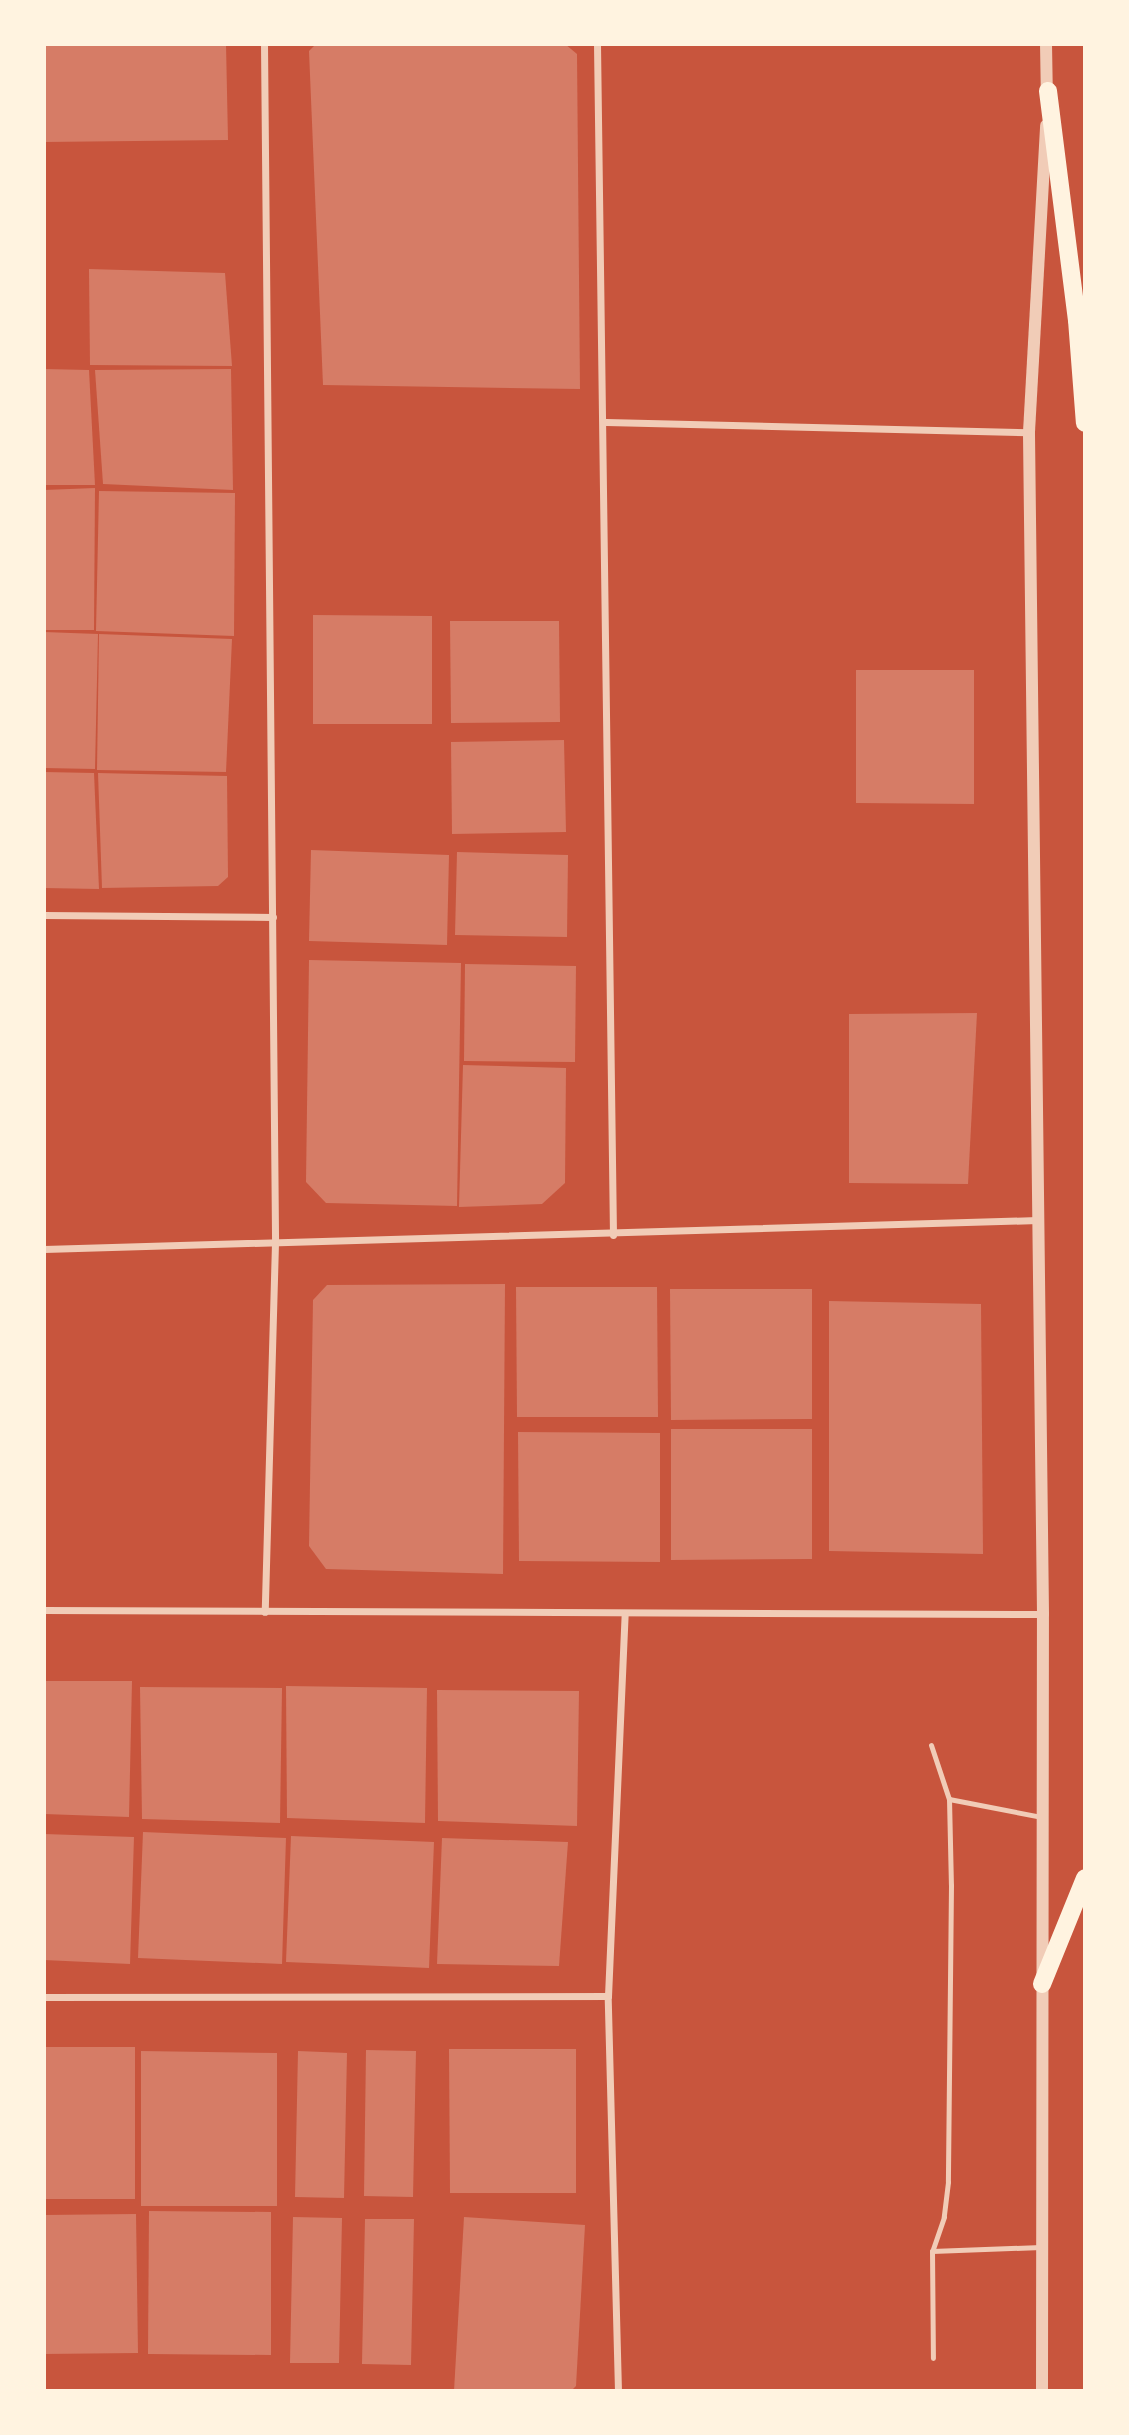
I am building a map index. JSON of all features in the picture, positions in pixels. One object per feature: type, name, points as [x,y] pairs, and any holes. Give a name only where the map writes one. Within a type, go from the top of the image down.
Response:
[{"type":"main road","points":[[1048,91],[1077,320],[1085,424]]},
{"type":"main road","points":[[1042,1984],[1085,1878]]},
{"type":"street","points":[[264,44],[275,1243],[265,1612]]},
{"type":"street","points":[[597,44],[606,422],[613,1235]]},
{"type":"street","points":[[1042,2391],[1044,1614],[1028,432],[1048,91],[1046,44]]},
{"type":"street","points":[[606,422],[1028,432]]},
{"type":"street","points":[[44,915],[272,917]]},
{"type":"street","points":[[44,1249],[613,1235],[1038,1220]]},
{"type":"street","points":[[44,1610],[1044,1614]]},
{"type":"street","points":[[618,2391],[608,1996],[625,1614]]},
{"type":"street","points":[[44,1997],[608,1996]]},
{"type":"lane","points":[[931,1745],[949,1799],[948,2182],[944,2217],[932,2251],[933,2358]]},
{"type":"lane","points":[[949,1799],[1043,1817]]},
{"type":"lane","points":[[932,2251],[1041,2247]]},
{"type":"building","points":[[44,44],[226,44],[228,140],[44,142]]},
{"type":"building","points":[[316,44],[565,44],[577,54],[580,389],[323,385],[309,51]]},
{"type":"building","points":[[89,269],[225,273],[232,366],[90,365]]},
{"type":"building","points":[[44,369],[89,370],[95,485],[44,485]]},
{"type":"building","points":[[231,369],[233,490],[103,484],[95,370]]},
{"type":"building","points":[[95,488],[94,630],[44,630],[44,490]]},
{"type":"building","points":[[99,491],[235,493],[234,636],[96,631]]},
{"type":"building","points":[[313,615],[432,616],[432,724],[313,724]]},
{"type":"building","points":[[450,621],[559,621],[560,722],[451,723]]},
{"type":"building","points":[[44,632],[98,634],[95,769],[44,768]]},
{"type":"building","points":[[99,634],[232,639],[226,772],[97,770]]},
{"type":"building","points":[[856,670],[974,670],[974,804],[856,803]]},
{"type":"building","points":[[564,740],[566,832],[452,834],[451,742]]},
{"type":"building","points":[[44,772],[94,773],[99,889],[44,888]]},
{"type":"building","points":[[98,773],[227,776],[228,877],[218,886],[102,888]]},
{"type":"building","points":[[311,850],[449,855],[447,945],[309,941]]},
{"type":"building","points":[[457,852],[568,855],[567,937],[455,935]]},
{"type":"building","points":[[309,960],[461,963],[457,1206],[326,1203],[306,1182]]},
{"type":"building","points":[[465,964],[576,966],[575,1062],[464,1061]]},
{"type":"building","points":[[977,1013],[968,1184],[849,1183],[849,1014]]},
{"type":"building","points":[[463,1065],[566,1068],[565,1183],[542,1204],[459,1207]]},
{"type":"building","points":[[505,1284],[503,1574],[326,1569],[309,1546],[313,1300],[327,1285]]},
{"type":"building","points":[[516,1287],[657,1287],[658,1417],[517,1417]]},
{"type":"building","points":[[670,1289],[812,1289],[812,1419],[671,1420]]},
{"type":"building","points":[[829,1301],[981,1304],[983,1554],[829,1551]]},
{"type":"building","points":[[671,1429],[812,1429],[812,1559],[671,1560]]},
{"type":"building","points":[[518,1432],[660,1433],[660,1562],[519,1561]]},
{"type":"building","points":[[44,1681],[132,1681],[129,1817],[44,1814]]},
{"type":"building","points":[[286,1686],[427,1688],[425,1823],[287,1818]]},
{"type":"building","points":[[140,1687],[282,1688],[280,1823],[142,1819]]},
{"type":"building","points":[[437,1690],[579,1691],[577,1826],[438,1821]]},
{"type":"building","points":[[143,1832],[286,1838],[282,1964],[138,1958]]},
{"type":"building","points":[[44,1834],[134,1837],[130,1964],[44,1960]]},
{"type":"building","points":[[291,1836],[434,1842],[429,1968],[286,1962]]},
{"type":"building","points":[[442,1838],[568,1842],[559,1966],[437,1964]]},
{"type":"building","points":[[44,2047],[135,2047],[135,2199],[44,2199]]},
{"type":"building","points":[[449,2049],[576,2049],[576,2193],[450,2193]]},
{"type":"building","points":[[366,2050],[416,2051],[413,2197],[364,2196]]},
{"type":"building","points":[[141,2051],[277,2053],[277,2206],[141,2206]]},
{"type":"building","points":[[298,2051],[347,2053],[344,2198],[295,2197]]},
{"type":"building","points":[[149,2211],[271,2212],[271,2355],[148,2354]]},
{"type":"building","points":[[136,2214],[138,2353],[44,2354],[44,2215]]},
{"type":"building","points":[[293,2217],[342,2218],[339,2363],[290,2363]]},
{"type":"building","points":[[464,2217],[585,2225],[576,2386],[571,2391],[454,2391]]},
{"type":"building","points":[[365,2219],[414,2219],[411,2365],[362,2364]]}]
